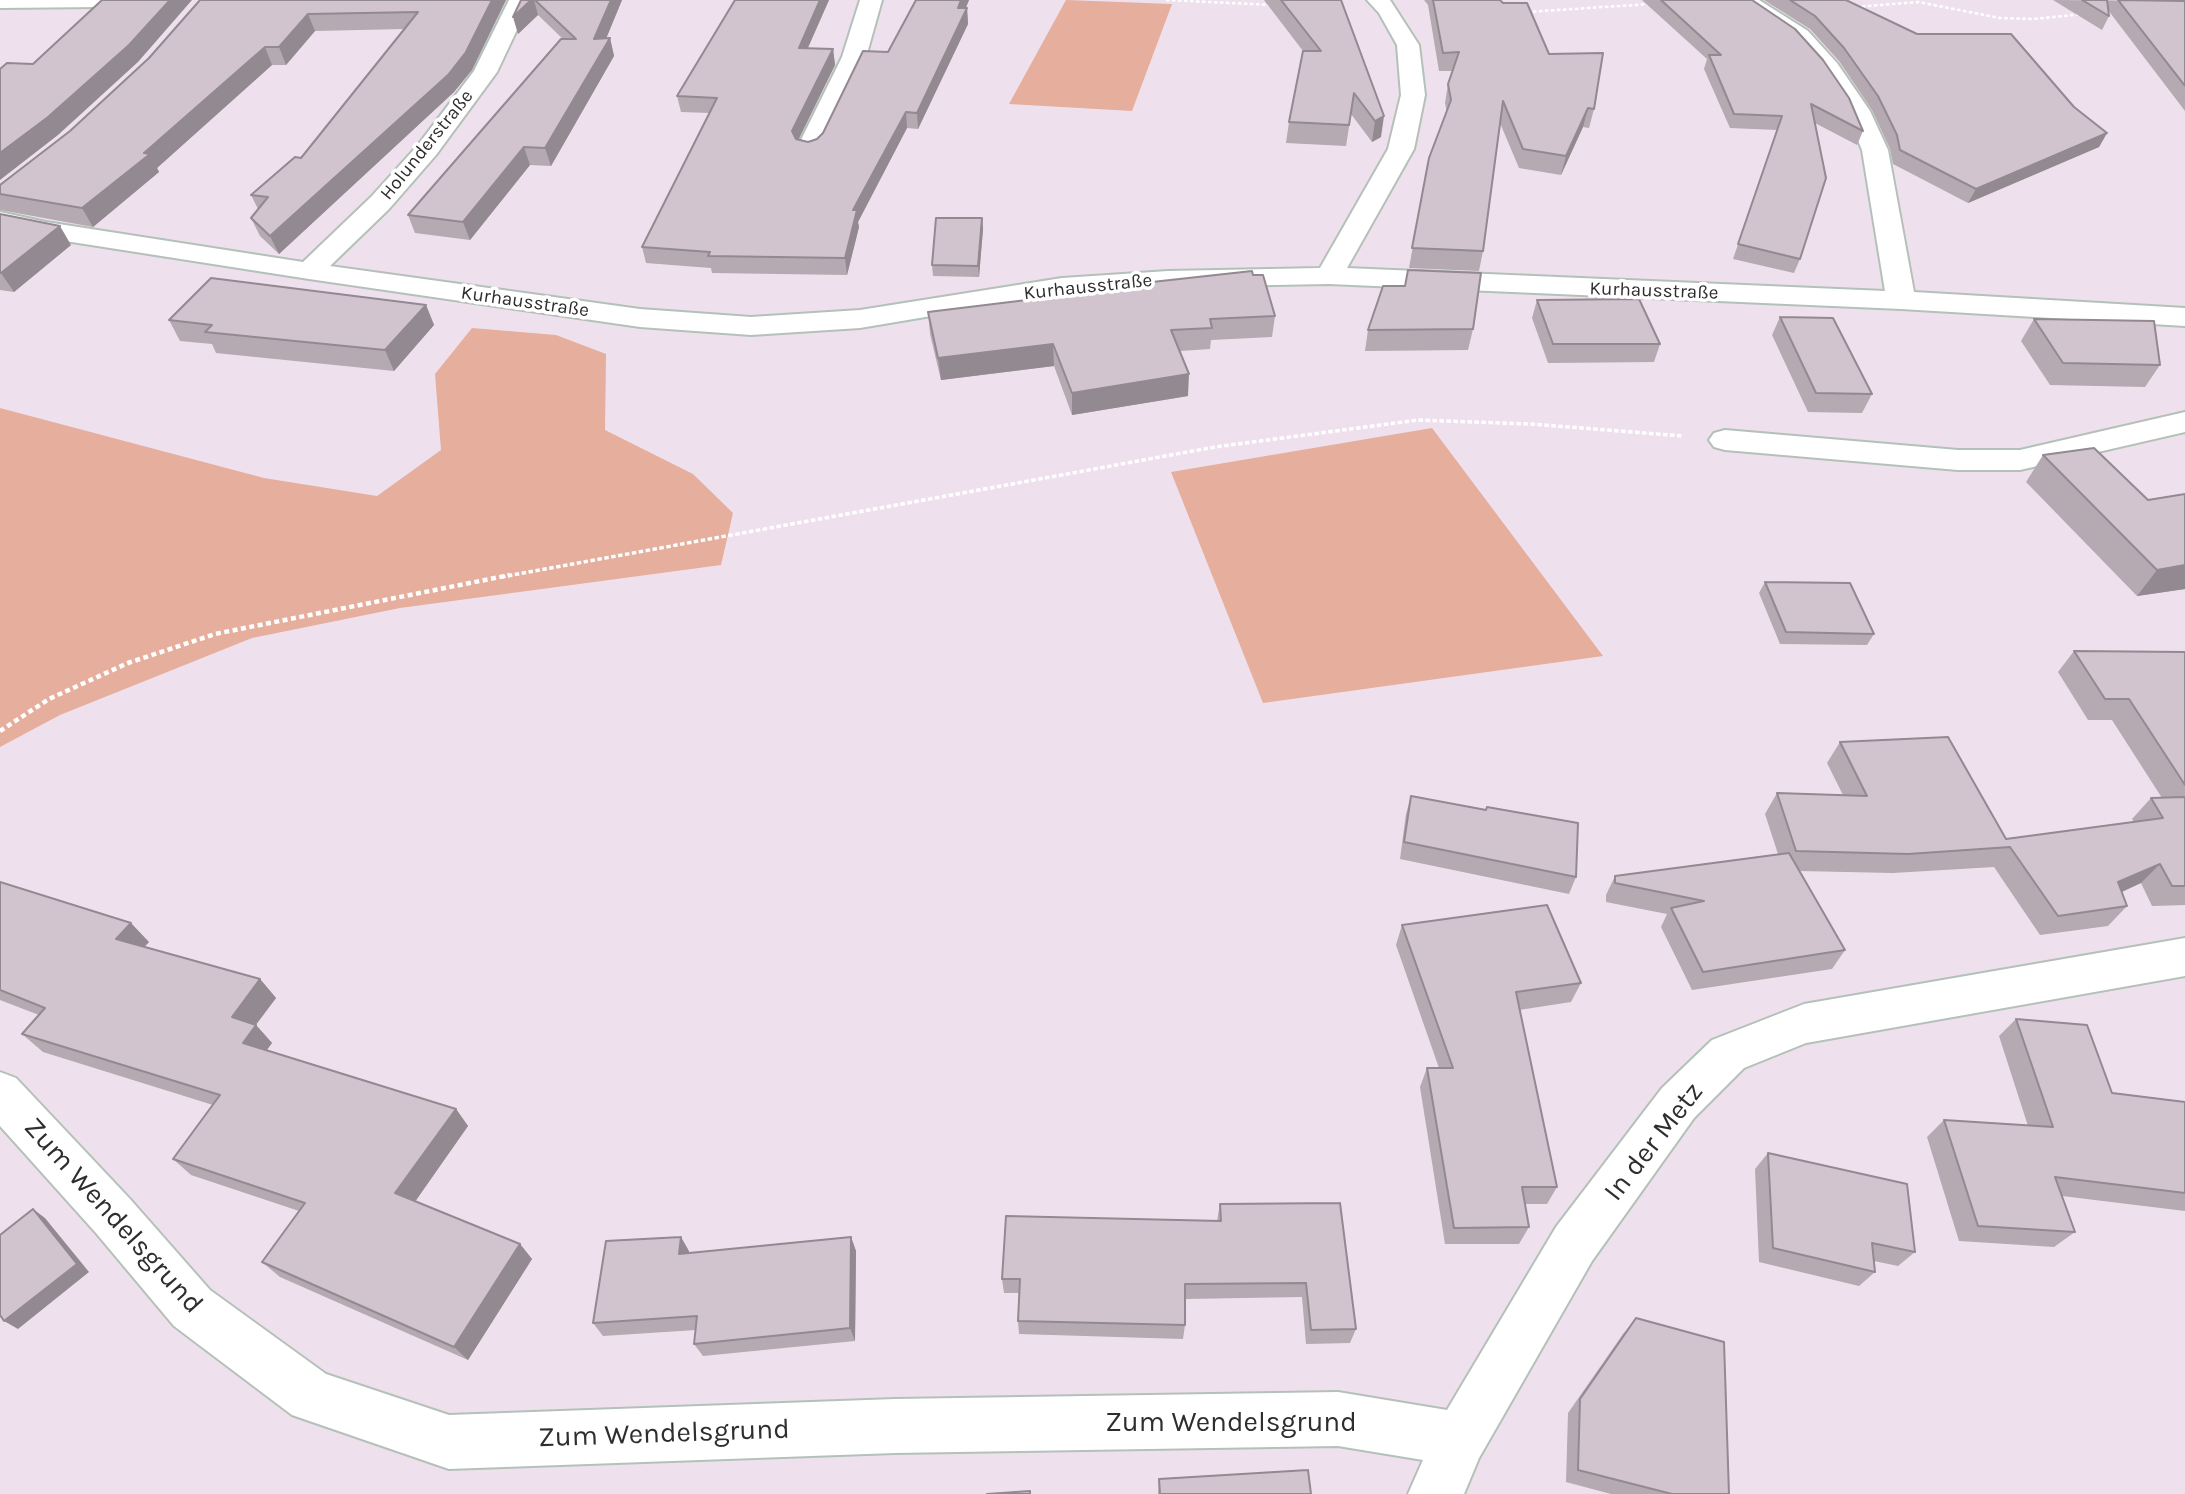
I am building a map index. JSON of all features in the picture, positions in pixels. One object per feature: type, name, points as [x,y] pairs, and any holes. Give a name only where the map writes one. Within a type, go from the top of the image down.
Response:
[{"type":"street","points":[[0,1],[99,0]]},
{"type":"street","name":"Holunderstraße","points":[[309,271],[380,202],[428,149],[485,72],[520,0]]},
{"type":"street","points":[[810,148],[854,57],[871,0]]},
{"type":"street","points":[[1329,276],[1401,149],[1413,95],[1408,46],[1388,10],[1378,0]]},
{"type":"street","points":[[1744,0],[1800,36],[1829,68],[1858,111],[1875,150],[1901,300]]},
{"type":"street","name":"Kurhausstraße","points":[[0,220],[46,230],[309,271],[640,318],[751,326],[860,319],[1062,286],[1168,279],[1329,276],[1901,300],[2185,317]]},
{"type":"street","points":[[1725,440],[1958,460],[2020,460],[2185,422]]},
{"type":"street","name":"In der Metz","points":[[1436,1494],[1460,1439],[1574,1244],[1678,1103],[1728,1054],[1804,1024],[2185,957]]},
{"type":"street","name":"Zum Wendelsgrund","points":[[0,1093],[113,1216],[192,1308],[311,1396],[449,1442],[895,1426],[1338,1419],[1460,1439]]},
{"type":"path","points":[[1166,0],[1277,5]]},
{"type":"path","points":[[1850,8],[1917,2],[2000,18],[2033,19],[2086,14]]},
{"type":"path","points":[[1517,12],[1653,4]]},
{"type":"path","points":[[0,731],[49,699],[128,663],[215,634],[488,580],[1215,447],[1418,420],[1531,424],[1725,440]]},
{"type":"shaded area","points":[[1066,0],[1172,4],[1132,111],[1009,104]]},
{"type":"shaded area","points":[[472,328],[556,335],[606,354],[605,430],[693,474],[733,513],[721,565],[400,608],[252,638],[60,715],[0,747],[0,408],[264,478],[377,496],[441,450],[435,374]]},
{"type":"shaded area","points":[[1432,428],[1603,656],[1263,703],[1171,472]]},
{"type":"building","points":[[102,0],[170,0],[129,45],[48,117],[0,153],[0,69],[7,63],[33,64]]},
{"type":"building","points":[[200,0],[492,0],[466,52],[448,75],[270,236],[251,218],[268,197],[251,195],[295,157],[301,158],[418,12],[308,14],[279,47],[265,47],[144,153],[150,154],[82,208],[0,194],[0,185],[70,131],[149,58]]},
{"type":"building","points":[[521,0],[531,0],[513,17]]},
{"type":"building","points":[[535,0],[611,0],[594,39],[610,38],[545,148],[524,147],[463,222],[408,215],[561,39],[576,39]]},
{"type":"building","points":[[735,0],[820,0],[799,48],[833,49],[792,131],[796,139],[808,142],[823,133],[863,51],[888,52],[916,0],[961,0],[958,8],[967,8],[917,113],[906,112],[853,210],[857,210],[845,258],[708,256],[710,252],[642,247],[717,98],[677,96]]},
{"type":"building","points":[[1281,0],[1341,0],[1384,116],[1375,121],[1354,93],[1349,125],[1289,122],[1303,51],[1321,51]]},
{"type":"building","points":[[1433,0],[1500,0],[1503,3],[1527,3],[1549,54],[1603,53],[1594,109],[1588,108],[1566,156],[1523,149],[1503,101],[1483,251],[1412,248],[1429,158],[1451,100],[1448,84],[1459,52],[1443,53]]},
{"type":"building","points":[[1661,0],[1752,0],[1795,29],[1823,60],[1849,98],[1863,131],[1811,104],[1826,178],[1800,259],[1738,244],[1782,116],[1734,114],[1709,55],[1721,55]]},
{"type":"building","points":[[1790,0],[1846,0],[1917,34],[2011,34],[2074,107],[2107,133],[1976,189],[1900,150],[1897,135],[1878,96],[1844,48],[1815,16]]},
{"type":"building","points":[[2082,0],[2107,0],[2109,16]]},
{"type":"building","points":[[2118,0],[2185,1],[2185,86]]},
{"type":"building","points":[[0,214],[60,226],[0,273]]},
{"type":"building","points":[[936,218],[982,218],[978,266],[932,265]]},
{"type":"building","points":[[1408,270],[1481,273],[1473,329],[1368,330],[1383,286],[1405,286]]},
{"type":"building","points":[[1252,271],[1253,275],[1263,275],[1275,316],[1210,319],[1212,328],[1171,330],[1189,374],[1072,393],[1053,344],[938,358],[928,312],[1043,298],[1043,294]]},
{"type":"building","points":[[211,278],[426,305],[385,350],[205,332],[212,325],[169,320]]},
{"type":"building","points":[[1639,299],[1660,344],[1553,344],[1537,300]]},
{"type":"building","points":[[1780,317],[1833,318],[1872,394],[1816,393]]},
{"type":"building","points":[[2034,319],[2154,321],[2160,365],[2063,363]]},
{"type":"building","points":[[2094,448],[2148,500],[2185,494],[2185,565],[2157,570],[2043,455]]},
{"type":"building","points":[[1765,582],[1850,583],[1874,634],[1786,632]]},
{"type":"building","points":[[2074,651],[2185,652],[2185,785],[2129,699],[2105,699]]},
{"type":"building","points":[[1948,737],[2006,839],[2163,818],[2151,798],[2185,797],[2185,886],[2172,886],[2160,864],[2118,882],[2127,906],[2058,916],[2010,847],[1908,854],[1796,851],[1777,793],[1867,796],[1840,742]]},
{"type":"building","points":[[1411,796],[1578,823],[1576,877],[1404,842]]},
{"type":"building","points":[[1789,853],[1845,950],[1703,972],[1671,908],[1704,901],[1615,883],[1615,876]]},
{"type":"building","points":[[0,882],[131,923],[116,939],[260,979],[232,1017],[256,1025],[243,1043],[456,1109],[395,1193],[520,1244],[454,1347],[262,1262],[305,1203],[173,1159],[220,1095],[22,1034],[45,1008],[0,990]]},
{"type":"building","points":[[1547,905],[1581,983],[1516,992],[1557,1187],[1522,1187],[1529,1227],[1454,1228],[1427,1068],[1453,1068],[1402,925]]},
{"type":"building","points":[[2016,1019],[2087,1025],[2112,1093],[2185,1102],[2185,1193],[2055,1177],[2075,1232],[1978,1226],[1944,1120],[2053,1127]]},
{"type":"building","points":[[1768,1153],[1907,1184],[1915,1252],[1872,1243],[1875,1272],[1773,1248]]},
{"type":"building","points":[[1340,1203],[1356,1329],[1311,1330],[1306,1283],[1185,1284],[1185,1325],[1018,1321],[1020,1279],[1002,1279],[1006,1216],[1221,1221],[1220,1204]]},
{"type":"building","points":[[33,1209],[77,1264],[4,1321],[0,1315],[0,1235]]},
{"type":"building","points":[[681,1237],[679,1254],[851,1237],[850,1328],[694,1344],[697,1316],[593,1323],[606,1241]]},
{"type":"building","points":[[1636,1318],[1724,1342],[1729,1494],[1672,1494],[1578,1470],[1580,1399]]},
{"type":"building","points":[[1308,1470],[1311,1494],[1160,1494],[1159,1479]]},
{"type":"building","points":[[1030,1491],[1030,1494],[987,1494]]}]
